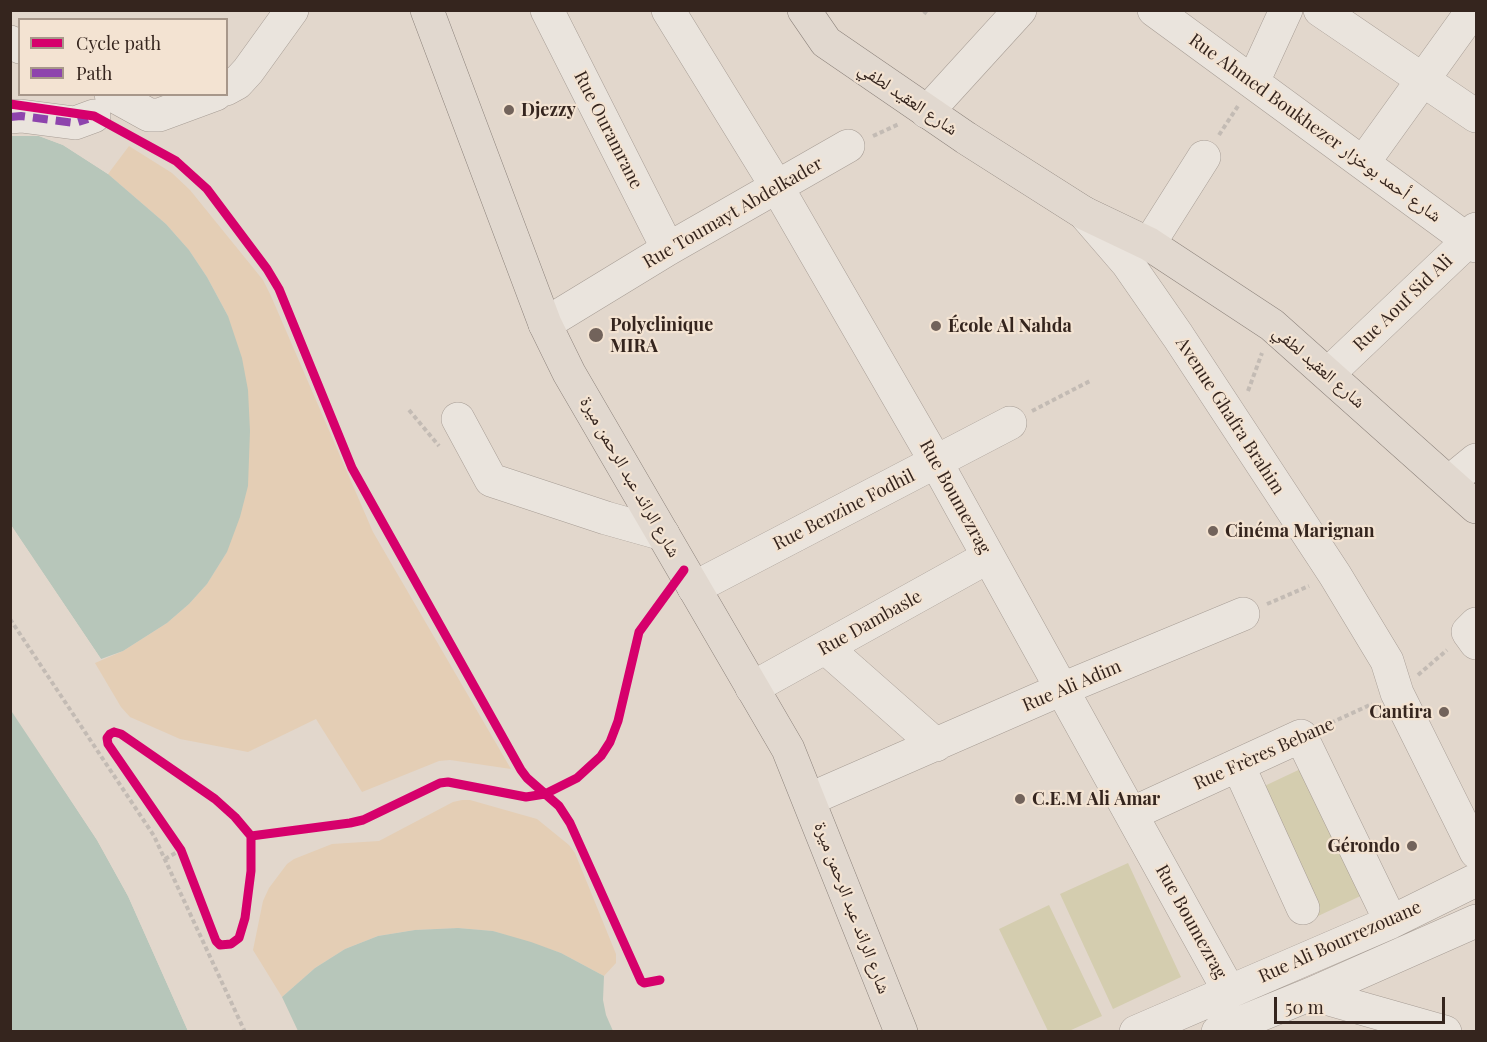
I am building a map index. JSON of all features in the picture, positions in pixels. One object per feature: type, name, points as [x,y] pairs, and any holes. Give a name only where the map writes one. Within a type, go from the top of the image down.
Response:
[{"type":"main road","name":"شارع الرائد عبد الرحمن ميرة","points":[[427,10],[544,324],[569,373],[788,749],[901,1032]]},
{"type":"main road","name":"شارع العقيد لطفي","points":[[804,10],[826,42],[927,112],[1084,213],[1149,244],[1272,325],[1476,507]]},
{"type":"street","points":[[228,88],[237,83],[248,71],[292,10]]},
{"type":"street","name":"Rue Ouramrane","points":[[547,10],[668,249]]},
{"type":"street","name":"Rue Boumezrag","points":[[668,10],[777,187],[936,462],[1229,991]]},
{"type":"street","points":[[927,112],[1020,10]]},
{"type":"street","name":"Rue Ahmed Boukhezer شارع أحمد بوخزار","points":[[1154,10],[1363,163],[1475,239]]},
{"type":"street","points":[[1252,82],[1286,10]]},
{"type":"street","points":[[1320,10],[1476,116]]},
{"type":"street","points":[[1363,163],[1473,10]]},
{"type":"street","points":[[10,117],[21,116],[75,123],[102,105],[159,115],[211,96]]},
{"type":"street","name":"Rue Toumayt Abdelkader","points":[[544,324],[668,249],[848,146]]},
{"type":"street","points":[[1149,244],[1204,158]]},
{"type":"street","name":"Avenue Ghafra Brahim","points":[[1084,213],[1128,264],[1178,336],[1335,575],[1387,661],[1397,693],[1476,852]]},
{"type":"street","name":"Rue Aouf Sid Ali","points":[[1328,374],[1475,239]]},
{"type":"street","points":[[458,419],[491,480],[606,518],[663,534]]},
{"type":"street","name":"Rue Benzine Fodhil","points":[[694,588],[1010,423]]},
{"type":"street","points":[[1449,482],[1476,460]]},
{"type":"street","name":"Rue Dambasle","points":[[752,688],[988,557]]},
{"type":"street","name":"Rue Ali Adim","points":[[810,800],[1062,689],[1243,614]]},
{"type":"street","points":[[826,648],[936,746]]},
{"type":"street","points":[[1301,736],[1391,922]]},
{"type":"street","name":"Rue Frères Bebane","points":[[1131,814],[1301,736]]},
{"type":"street","points":[[1238,765],[1303,908]]},
{"type":"street","name":"Rue Ali Bourrezouane","points":[[1136,1032],[1391,922],[1476,880]]},
{"type":"street","points":[[1238,1028],[1476,921]]},
{"type":"street","points":[[1311,994],[1445,1032]]},
{"type":"path","points":[[1204,158],[1252,82]]},
{"type":"path","points":[[848,146],[927,112]]},
{"type":"path","points":[[1236,426],[1272,325]]},
{"type":"path","points":[[1010,423],[1090,381]]},
{"type":"path","points":[[1243,614],[1335,575]]},
{"type":"path","points":[[10,619],[154,836],[245,1032]]},
{"type":"path","points":[[175,841],[185,860]]},
{"type":"path","points":[[165,859],[181,850]]},
{"type":"shaded area","points":[[11,136],[39,136],[63,145],[108,174],[166,224],[189,250],[228,316],[242,358],[248,390],[250,431],[248,486],[227,552],[207,584],[167,623],[123,651],[101,659],[11,525]]},
{"type":"shaded area","points":[[10,709],[97,840],[128,896],[188,1031],[11,1031]]},
{"type":"shaded area","points":[[1309,765],[1369,892],[1316,917],[1256,790]]},
{"type":"shaded area","points":[[1128,863],[1181,977],[1113,1009],[1060,894]]},
{"type":"shaded area","points":[[1049,905],[1102,1016],[1069,1031],[1048,1031],[999,929]]},
{"type":"shaded area","points":[[458,928],[493,931],[531,942],[561,953],[604,976],[603,1000],[613,1031],[298,1031],[282,997],[315,968],[345,949],[378,936],[415,930]]},
{"type":"sand","points":[[129,146],[172,173],[190,190],[263,280],[373,532],[511,769],[450,760],[439,761],[362,792],[316,719],[248,752],[180,739],[130,717],[121,707],[95,663],[123,651],[167,623],[207,584],[227,552],[228,316],[189,250],[166,224],[108,174]]},
{"type":"sand","points":[[470,800],[537,819],[569,845],[575,853],[616,954],[616,963],[604,976],[561,953],[493,931],[458,928],[415,930],[378,936],[345,949],[315,968],[282,997],[253,950],[263,901],[269,888],[287,864],[332,844],[379,841],[453,802]]},
{"type":"pier","points":[[10,133],[40,133],[64,142],[110,171],[108,174],[63,145],[39,136],[11,136]]},
{"type":"pier","points":[[11,525],[101,659],[98,660],[10,530]]},
{"type":"pier","points":[[10,706],[99,839],[130,895],[191,1032],[188,1031],[128,896],[97,840]]},
{"type":"marked path","points":[[10,117],[21,116],[75,123],[88,119]]},
{"type":"cycle path","points":[[10,104],[94,116],[176,161],[207,189],[267,269],[279,289],[352,468],[521,770],[559,806],[570,823],[641,981],[644,983],[660,980]]},
{"type":"cycle path","points":[[251,836],[363,820],[440,783],[448,782],[526,797],[545,794],[577,778],[601,756],[610,742],[618,721],[639,632],[684,570]]},
{"type":"cycle path","points":[[114,732],[121,734],[215,799],[251,836],[251,871],[245,918],[239,938],[231,944],[220,945],[216,941],[181,850],[108,744],[107,738],[114,732]]},
{"type":"place","name":"Djezzy","points":[[509,110]]},
{"type":"place","name":"École Al Nahda","points":[[936,326]]},
{"type":"place","name":"Polyclinique MIRA","points":[[596,335]]},
{"type":"place","name":"Cinéma Marignan","points":[[1213,531]]},
{"type":"place","name":"Cantira","points":[[1444,712]]},
{"type":"place","name":"C.E.M Ali Amar","points":[[1020,799]]},
{"type":"place","name":"Gérondo","points":[[1412,846]]}]
